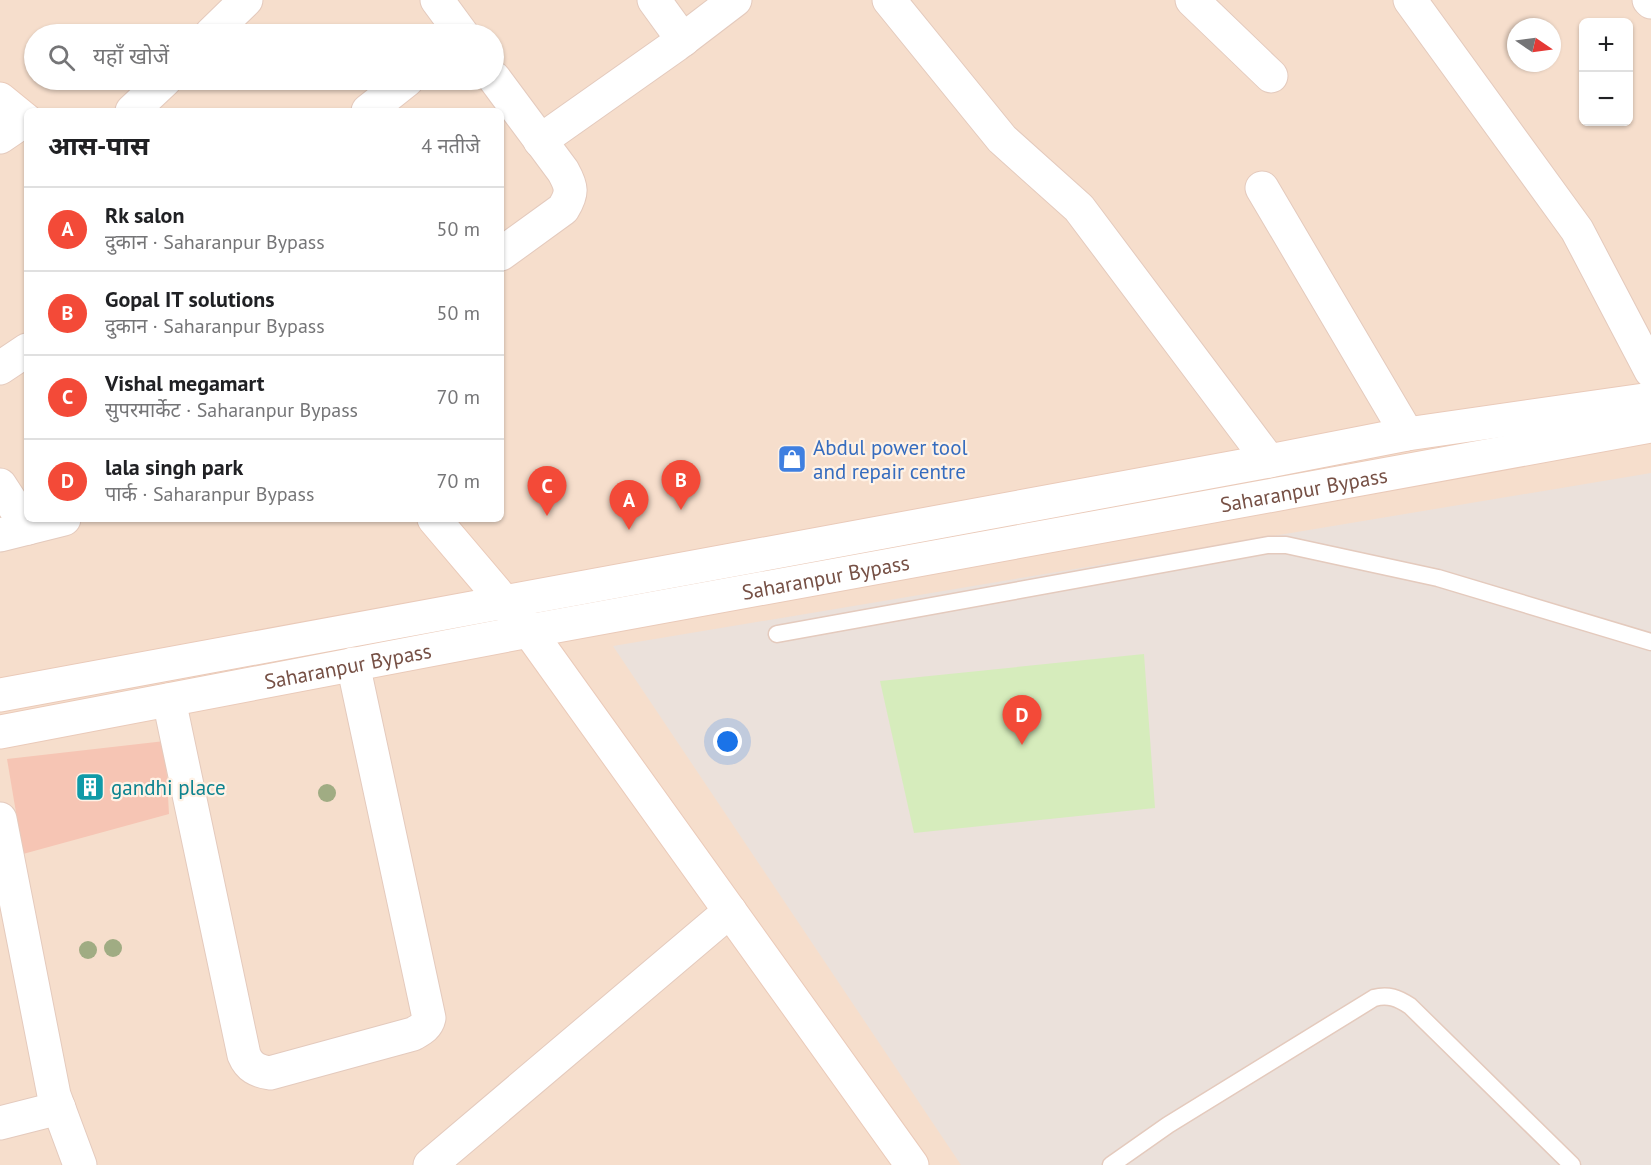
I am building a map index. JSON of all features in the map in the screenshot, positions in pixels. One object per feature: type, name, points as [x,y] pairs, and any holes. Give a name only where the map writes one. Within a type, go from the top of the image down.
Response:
[{"type":"street","points":[[221,24],[246,0]]},
{"type":"street","points":[[437,0],[455,24]]},
{"type":"street","points":[[654,0],[682,40]]},
{"type":"street","points":[[540,141],[735,0]]},
{"type":"street","points":[[889,0],[1002,139],[1078,208],[1269,461]]},
{"type":"street","points":[[1192,0],[1271,76]]},
{"type":"street","points":[[1410,0],[1577,230],[1651,371]]},
{"type":"street","points":[[135,108],[154,90]]},
{"type":"street","points":[[372,108],[394,90]]},
{"type":"street","points":[[503,90],[569,181],[571,193],[563,209],[504,252]]},
{"type":"street","points":[[0,99],[17,126]]},
{"type":"street","points":[[1262,188],[1407,434]]},
{"type":"street","points":[[0,368],[24,352]]},
{"type":"street","points":[[0,695],[1407,434],[1651,399]]},
{"type":"street","name":"Saharanpur Bypass","points":[[0,732],[529,631],[1651,426]]},
{"type":"street","points":[[0,485],[14,531],[52,522]]},
{"type":"street","points":[[437,522],[529,631],[912,1165]]},
{"type":"street","points":[[169,700],[244,1055],[251,1066],[260,1071],[270,1072],[413,1034],[428,1023],[429,1018],[353,664]]},
{"type":"street","points":[[0,819],[54,1095],[80,1165]]},
{"type":"street","points":[[430,1165],[730,911]]},
{"type":"street","points":[[0,1123],[59,1108]]},
{"type":"lane","points":[[777,634],[1268,545],[1286,545],[1438,578],[1651,642]]},
{"type":"lane","points":[[1111,1165],[1187,1113],[1374,998],[1384,995],[1398,998],[1410,1006],[1572,1165]]},
{"type":"shaded area","points":[[0,0],[1651,0],[1651,1165],[0,1165]]},
{"type":"shaded area","points":[[1651,473],[1651,1165],[961,1165],[613,646]]},
{"type":"green space","points":[[1144,654],[1155,808],[914,833],[880,681]]},
{"type":"building","name":"gandhi place","points":[[165,741],[169,814],[23,854],[7,759]]},
{"type":"place","name":"Abdul power tool and repair centre","points":[[792,459]]},
{"type":"place","name":"Gopal IT solutions","points":[[681,510]]},
{"type":"place","name":"Vishal megamart","points":[[547,516]]},
{"type":"place","name":"Rk salon","points":[[629,530]]},
{"type":"place","name":"lala singh park","points":[[1022,745]]},
{"type":"place","name":"gandhi place","points":[[90,787]]}]
